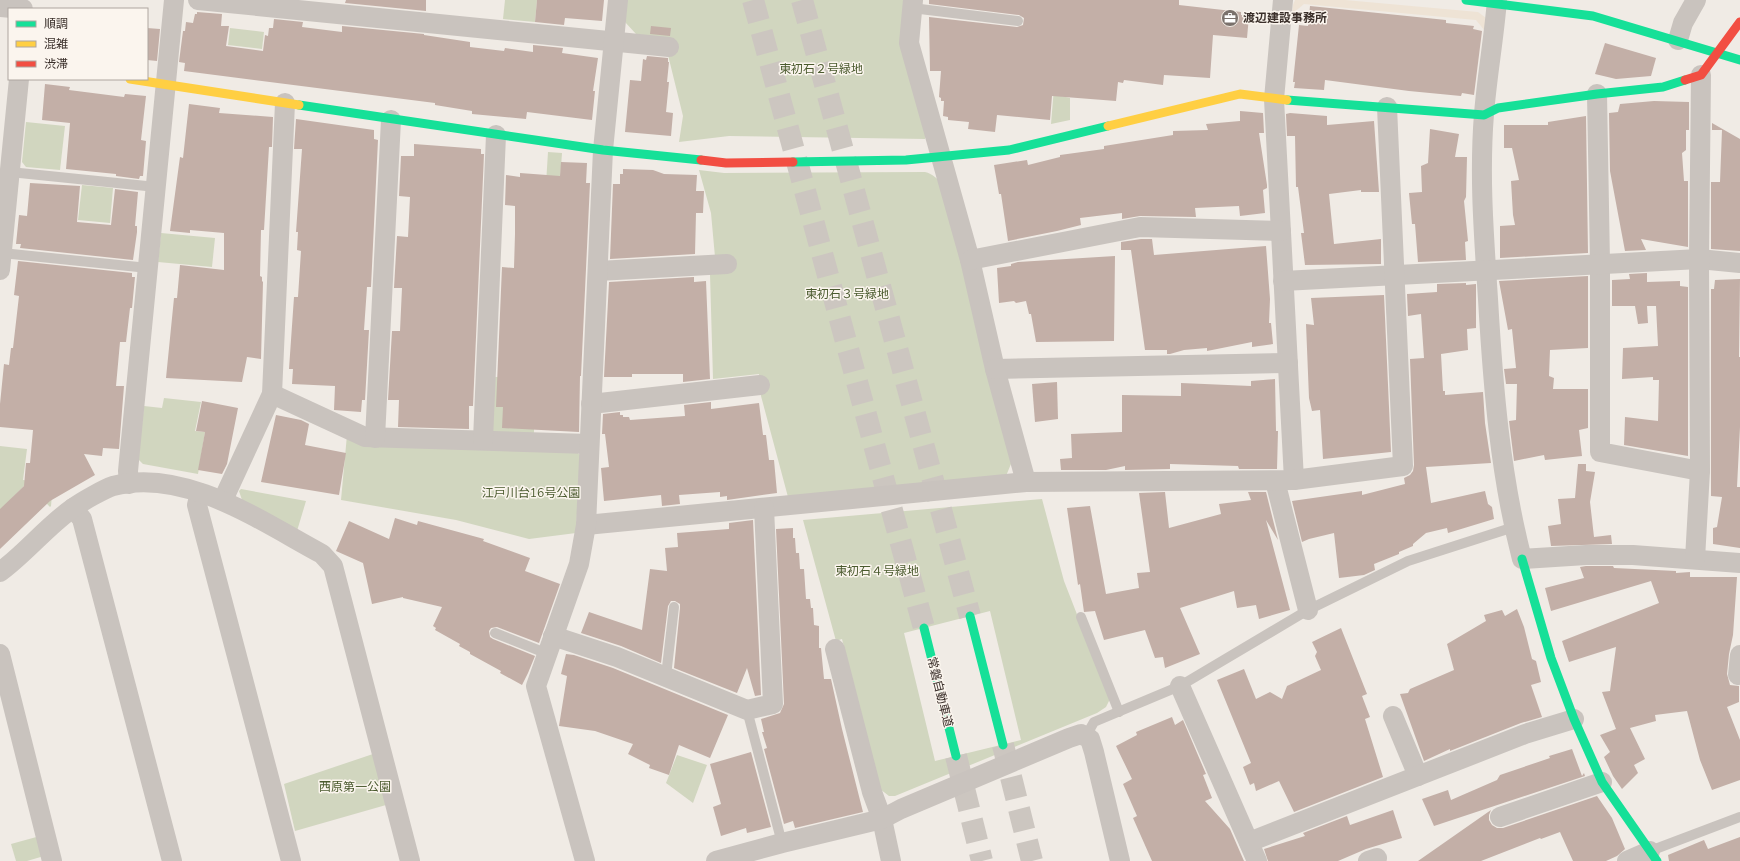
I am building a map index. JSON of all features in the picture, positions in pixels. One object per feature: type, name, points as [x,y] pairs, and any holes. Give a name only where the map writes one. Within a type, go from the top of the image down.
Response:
[{"type":"main road","points":[[1466,0],[1497,2],[1593,16],[1678,40],[1740,60]]},
{"type":"main road","points":[[137,80],[496,135],[603,150],[726,163],[906,160],[1009,150],[1240,94],[1484,116],[1498,108],[1597,94],[1663,87],[1702,75],[1740,22]]},
{"type":"main road","points":[[1522,560],[1551,658],[1574,719],[1602,782],[1653,856]]},
{"type":"main road","points":[[970,616],[1003,745]]},
{"type":"main road","name":"常磐自動車道","points":[[924,628],[956,756]]},
{"type":"street","points":[[129,484],[128,471],[174,0]]},
{"type":"street","points":[[198,0],[669,47]]},
{"type":"street","points":[[585,861],[536,686],[579,564],[586,525],[603,150],[618,0]]},
{"type":"street","points":[[1283,0],[1274,98],[1288,363],[1284,481],[1308,610]]},
{"type":"street","points":[[1678,40],[1683,23],[1696,0]]},
{"type":"street","points":[[1497,2],[1484,116],[1481,204],[1493,379],[1504,472],[1514,527],[1522,560],[1586,555],[1633,555],[1740,563]]},
{"type":"street","points":[[913,4],[909,43],[970,260],[995,369],[1026,482]]},
{"type":"street","points":[[0,7],[11,8]]},
{"type":"street","points":[[1695,559],[1700,471],[1699,259],[1702,75]]},
{"type":"street","points":[[1,262],[18,80]]},
{"type":"street","points":[[1597,94],[1600,263],[1600,452],[1700,471]]},
{"type":"street","points":[[223,500],[272,394],[285,103]]},
{"type":"street","points":[[586,525],[1026,482],[1284,481],[1403,466],[1396,274],[1387,107]]},
{"type":"street","points":[[375,438],[391,120]]},
{"type":"street","points":[[483,440],[496,135]]},
{"type":"street","points":[[970,260],[1140,227],[1281,231]]},
{"type":"street","points":[[1284,281],[1600,263],[1699,259],[1740,263]]},
{"type":"street","points":[[598,271],[727,264]]},
{"type":"street","points":[[995,369],[1288,363]]},
{"type":"street","points":[[591,404],[760,385]]},
{"type":"street","points":[[272,394],[365,437],[589,444]]},
{"type":"street","points":[[0,572],[73,508],[112,486],[152,482],[200,492],[223,500],[322,554],[333,566],[410,861]]},
{"type":"street","points":[[200,492],[197,505],[291,861]]},
{"type":"street","points":[[73,508],[82,519],[172,861]]},
{"type":"street","points":[[550,645],[618,657],[747,710],[773,704],[764,508]]},
{"type":"street","points":[[835,649],[872,792],[882,819],[891,861]]},
{"type":"street","points":[[0,654],[52,861]]},
{"type":"street","points":[[1738,675],[1740,655]]},
{"type":"street","points":[[1180,686],[1257,861]]},
{"type":"street","points":[[1392,716],[1418,776]]},
{"type":"street","points":[[1249,842],[1525,734],[1574,719]]},
{"type":"street","points":[[716,861],[782,843],[882,819],[901,809],[1068,738],[1082,734],[1090,739],[1094,752],[1120,861]]},
{"type":"street","points":[[1500,817],[1602,782]]},
{"type":"street","points":[[1627,861],[1653,856]]},
{"type":"lane","points":[[913,4],[1018,21]]},
{"type":"lane","points":[[10,172],[156,187]]},
{"type":"lane","points":[[1,262],[148,268]]},
{"type":"lane","points":[[1086,736],[1094,722],[1180,686],[1308,610],[1408,561],[1514,527]]},
{"type":"lane","points":[[666,676],[674,607]]},
{"type":"lane","points":[[1081,617],[1119,712]]},
{"type":"lane","points":[[495,633],[550,645]]},
{"type":"lane","points":[[747,710],[782,843]]},
{"type":"lane","points":[[1653,856],[1740,817]]},
{"type":"green space","points":[[505,0],[537,0],[535,22],[503,19]]},
{"type":"green space","name":"東初石２号緑地","points":[[627,0],[904,0],[927,134],[925,139],[729,136],[679,142],[683,116],[668,55],[636,34],[625,22]]},
{"type":"green space","points":[[230,28],[264,32],[262,49],[228,45]]},
{"type":"green space","points":[[1057,51],[1061,96],[1070,98],[1070,120],[1051,124]]},
{"type":"green space","points":[[26,122],[65,126],[60,170],[26,167],[22,162]]},
{"type":"green space","points":[[548,152],[562,153],[559,195],[545,201]]},
{"type":"green space","name":"東初石３号緑地","points":[[699,170],[724,173],[925,172],[937,178],[942,185],[1013,459],[1006,476],[788,497],[761,396],[759,374],[713,379],[710,274],[715,257],[711,213]]},
{"type":"green space","points":[[82,185],[113,188],[110,223],[78,220]]},
{"type":"green space","points":[[161,233],[215,238],[212,267],[158,262]]},
{"type":"green space","points":[[492,377],[505,377],[534,429],[534,435],[495,434],[490,427]]},
{"type":"green space","points":[[164,398],[201,402],[195,431],[205,432],[198,474],[143,464],[138,459],[144,406],[162,408]]},
{"type":"green space","name":"江戸川台16号公園","points":[[347,435],[574,449],[580,455],[576,533],[529,539],[456,520],[341,500]]},
{"type":"green space","points":[[0,446],[27,449],[23,480],[53,483],[50,507],[27,483],[0,510]]},
{"type":"green space","points":[[241,489],[306,501],[297,531],[242,500],[239,491]]},
{"type":"green space","name":"東初石４号緑地","points":[[1042,499],[1064,581],[1110,699],[1106,707],[1097,713],[895,796],[889,796],[880,789],[842,639],[836,641],[803,520]],"holes":[[[990,611],[1021,740],[935,761],[904,633]]]},
{"type":"green space","name":"西原第一公園","points":[[373,754],[386,805],[295,831],[284,784]]},
{"type":"green space","points":[[677,755],[707,765],[693,803],[666,783]]},
{"type":"green space","points":[[40,836],[44,856],[27,861],[16,861],[11,844]]},
{"type":"shaded area","points":[[1295,0],[1345,0],[1478,12],[1486,18],[1485,31],[1476,20],[1304,4],[1292,14]]},
{"type":"building","points":[[346,0],[426,0],[426,11],[345,3]]},
{"type":"building","points":[[537,0],[604,0],[602,21],[565,18],[564,25],[535,22]]},
{"type":"building","points":[[929,0],[1179,0],[1179,5],[1241,12],[1241,15],[1249,16],[1247,38],[1213,35],[1210,78],[1164,75],[1163,85],[1124,80],[1123,83],[1118,82],[1116,101],[1052,96],[1050,120],[997,115],[995,132],[968,129],[969,122],[948,120],[948,117],[943,116],[944,101],[941,101],[941,98],[939,97],[941,71],[930,71],[929,17],[1017,27],[1023,25],[1024,18],[1019,15],[929,4]]},
{"type":"building","points":[[1310,6],[1446,20],[1446,23],[1474,26],[1473,29],[1482,31],[1474,95],[1462,93],[1461,96],[1409,91],[1325,80],[1324,90],[1294,88],[1295,82],[1293,82],[1299,25],[1308,26]]},
{"type":"building","points":[[197,12],[222,14],[221,26],[229,26],[226,46],[263,51],[265,35],[268,36],[269,28],[273,28],[274,19],[303,22],[302,27],[342,32],[342,26],[424,34],[470,42],[470,47],[504,51],[505,48],[533,52],[533,45],[563,48],[562,53],[598,58],[593,91],[595,91],[592,120],[527,112],[526,119],[472,114],[472,111],[435,105],[435,103],[184,71],[185,63],[179,62],[183,31],[185,31],[186,22],[193,23]]},
{"type":"building","points":[[651,26],[671,28],[670,36],[650,34]]},
{"type":"building","points":[[148,28],[160,29],[157,61],[148,60]]},
{"type":"building","points":[[1605,43],[1656,58],[1651,76],[1616,79],[1595,74]]},
{"type":"building","points":[[647,56],[668,58],[667,82],[669,82],[666,112],[673,113],[671,136],[625,132],[630,80],[641,81],[643,59],[646,60]]},
{"type":"building","points":[[45,84],[70,87],[69,90],[124,97],[125,94],[146,96],[141,140],[146,141],[143,176],[140,176],[139,179],[116,176],[116,174],[66,169],[70,123],[42,120]]},
{"type":"building","points":[[1654,101],[1689,102],[1689,130],[1686,130],[1686,150],[1682,153],[1684,181],[1688,181],[1688,247],[1641,239],[1646,250],[1625,251],[1610,171],[1609,113],[1618,112],[1620,104]]},
{"type":"building","points":[[189,104],[220,108],[219,113],[273,117],[272,147],[269,147],[264,230],[261,230],[260,276],[262,277],[263,282],[261,359],[247,357],[242,382],[166,378],[174,298],[177,298],[180,265],[224,270],[224,233],[190,230],[190,233],[170,231],[180,157],[183,158]]},
{"type":"building","points":[[1240,111],[1263,113],[1264,133],[1259,133],[1267,185],[1267,188],[1263,190],[1265,213],[1240,216],[1239,206],[1195,208],[1196,217],[1140,216],[1122,219],[1122,213],[1080,218],[1081,225],[1008,241],[1001,194],[999,194],[994,165],[1027,160],[1028,165],[1060,157],[1060,155],[1104,149],[1104,146],[1173,135],[1173,131],[1208,130],[1206,124],[1240,121]]},
{"type":"building","points":[[1286,114],[1327,116],[1327,125],[1374,121],[1379,192],[1361,192],[1361,190],[1329,194],[1334,244],[1381,239],[1381,264],[1305,265],[1301,233],[1304,233],[1298,187],[1296,187],[1295,136],[1287,136]]},
{"type":"building","points":[[1586,116],[1588,253],[1500,258],[1500,226],[1515,225],[1511,181],[1519,180],[1512,148],[1504,148],[1504,125],[1548,125],[1548,122]]},
{"type":"building","points":[[296,119],[374,130],[374,139],[378,140],[371,287],[367,287],[364,330],[369,330],[365,400],[362,400],[361,412],[334,410],[335,386],[292,384],[293,369],[289,369],[294,297],[298,297],[301,251],[297,250],[298,232],[296,232],[302,149],[294,149]]},
{"type":"building","points":[[1712,123],[1740,139],[1740,251],[1711,249],[1711,182],[1720,182],[1722,130],[1712,130]]},
{"type":"building","points":[[1430,129],[1459,134],[1455,157],[1467,157],[1466,197],[1464,201],[1468,241],[1465,242],[1466,260],[1418,262],[1415,224],[1412,224],[1409,193],[1422,192],[1421,166],[1428,163]]},
{"type":"building","points":[[414,144],[481,149],[481,154],[484,154],[473,406],[469,406],[469,429],[398,427],[399,400],[388,400],[392,331],[400,331],[402,288],[394,288],[397,236],[408,237],[410,197],[399,196],[401,156],[414,156]]},
{"type":"building","points":[[561,162],[587,163],[586,183],[590,183],[580,376],[579,432],[502,428],[503,407],[496,407],[502,267],[514,268],[515,234],[515,206],[505,205],[506,175],[520,177],[520,173],[560,176]]},
{"type":"building","points":[[623,169],[653,170],[664,174],[697,175],[696,191],[704,191],[703,213],[696,213],[695,254],[610,259],[613,184],[620,184],[620,174],[623,174]]},
{"type":"building","points":[[30,183],[80,186],[77,222],[111,225],[115,189],[138,192],[135,226],[137,226],[137,232],[133,260],[20,248],[21,244],[16,244],[19,215],[27,216]]},
{"type":"building","points":[[1152,239],[1154,255],[1266,246],[1270,299],[1269,323],[1271,323],[1273,344],[1252,347],[1252,342],[1207,351],[1207,348],[1184,350],[1170,354],[1167,354],[1167,350],[1145,350],[1131,250],[1121,250],[1121,242]]},
{"type":"building","points":[[1115,256],[1114,341],[1036,342],[1031,314],[1029,314],[1026,301],[1016,303],[1014,301],[999,303],[997,268],[1011,266],[1011,264],[1018,262]]},
{"type":"building","points":[[18,261],[132,273],[132,277],[135,277],[132,308],[130,308],[126,342],[120,342],[116,386],[124,386],[119,449],[103,448],[102,456],[84,454],[95,475],[50,501],[0,549],[0,509],[24,486],[26,463],[30,463],[33,430],[0,427],[0,404],[4,364],[9,365],[11,348],[13,348],[19,296],[14,295]]},
{"type":"building","points":[[1647,273],[1647,282],[1680,281],[1680,286],[1688,287],[1688,456],[1624,445],[1625,417],[1658,421],[1659,380],[1653,380],[1653,377],[1622,379],[1623,348],[1658,346],[1656,306],[1647,306],[1648,323],[1638,324],[1635,306],[1612,306],[1612,280],[1630,279],[1629,274]]},
{"type":"building","points":[[1588,276],[1588,348],[1550,350],[1549,376],[1554,378],[1553,389],[1588,389],[1588,428],[1579,430],[1582,456],[1545,460],[1544,455],[1514,461],[1509,421],[1516,420],[1517,384],[1506,384],[1504,369],[1516,368],[1512,329],[1508,330],[1499,281]]},
{"type":"building","points":[[694,277],[694,282],[706,281],[710,379],[683,382],[683,374],[632,374],[632,377],[604,377],[609,282]]},
{"type":"building","points":[[1740,279],[1740,427],[1737,487],[1740,487],[1740,548],[1713,544],[1713,528],[1717,527],[1722,497],[1711,496],[1711,289],[1714,289],[1715,280]]},
{"type":"building","points":[[1466,283],[1466,285],[1476,284],[1476,328],[1467,329],[1468,350],[1441,354],[1443,391],[1445,391],[1445,395],[1483,392],[1485,423],[1491,463],[1426,467],[1431,503],[1485,491],[1488,504],[1492,507],[1494,519],[1448,533],[1447,528],[1426,533],[1413,544],[1413,546],[1399,552],[1399,554],[1374,564],[1375,570],[1364,575],[1339,578],[1334,533],[1302,542],[1292,501],[1362,491],[1362,495],[1405,484],[1404,478],[1410,475],[1413,471],[1414,465],[1410,359],[1424,358],[1421,314],[1408,316],[1407,294],[1437,292],[1437,284]]},
{"type":"building","points":[[1384,295],[1391,452],[1323,459],[1320,410],[1312,411],[1309,398],[1306,324],[1314,325],[1311,298]]},
{"type":"building","points":[[1275,379],[1276,431],[1278,431],[1277,469],[1239,469],[1238,466],[1170,464],[1170,469],[1125,470],[1125,466],[1106,470],[1061,470],[1060,459],[1072,458],[1071,434],[1122,432],[1122,395],[1181,396],[1181,383],[1251,386],[1251,381]]},
{"type":"building","points":[[1057,382],[1058,419],[1035,422],[1032,384]]},
{"type":"building","points":[[202,401],[238,408],[227,464],[222,474],[198,470],[205,432],[196,431]]},
{"type":"building","points":[[711,402],[711,409],[759,403],[763,435],[766,435],[769,460],[774,460],[777,493],[727,500],[727,496],[720,497],[720,492],[679,495],[680,504],[662,506],[661,495],[604,501],[601,468],[609,467],[605,434],[602,434],[603,414],[620,412],[620,415],[623,415],[623,417],[629,417],[630,420],[685,416],[684,405]]},
{"type":"building","points":[[276,415],[301,420],[309,424],[305,445],[346,453],[339,495],[261,482]]},
{"type":"building","points":[[1578,464],[1586,464],[1586,471],[1595,472],[1590,502],[1594,537],[1611,535],[1612,544],[1551,546],[1548,526],[1561,524],[1558,499],[1575,498]]},
{"type":"building","points":[[1165,492],[1169,528],[1221,514],[1219,504],[1251,500],[1248,492],[1266,492],[1278,540],[1266,520],[1290,610],[1259,619],[1256,605],[1237,608],[1234,591],[1180,608],[1200,654],[1165,668],[1163,657],[1155,658],[1145,630],[1104,640],[1095,611],[1084,612],[1080,584],[1078,585],[1067,508],[1090,506],[1106,594],[1139,588],[1137,573],[1150,572],[1139,493]]},
{"type":"building","points":[[395,518],[417,525],[418,521],[484,539],[483,541],[530,558],[525,571],[560,584],[539,643],[497,627],[491,628],[489,631],[490,637],[493,639],[535,656],[522,685],[500,673],[501,671],[470,654],[470,652],[459,646],[460,644],[435,630],[436,628],[433,626],[442,607],[403,597],[372,604],[363,563],[336,551],[349,521],[389,539]]},
{"type":"building","points":[[753,520],[761,695],[755,696],[747,668],[737,693],[674,668],[680,608],[680,604],[675,601],[671,601],[668,606],[661,663],[621,646],[581,633],[589,612],[642,630],[650,569],[667,571],[665,548],[678,547],[677,533],[729,529],[729,523]]},
{"type":"building","points":[[793,528],[796,553],[799,553],[800,569],[804,569],[806,599],[810,599],[811,608],[813,608],[814,625],[819,626],[819,648],[821,648],[824,679],[831,679],[863,812],[795,828],[793,821],[784,824],[764,749],[767,748],[762,732],[764,732],[761,719],[780,713],[784,704],[776,529]]},
{"type":"building","points":[[1613,566],[1614,568],[1676,571],[1676,573],[1690,572],[1690,577],[1737,577],[1733,635],[1727,674],[1730,685],[1739,686],[1739,702],[1727,707],[1740,740],[1740,780],[1712,790],[1700,760],[1687,711],[1655,715],[1656,721],[1630,728],[1645,759],[1634,765],[1638,773],[1622,789],[1613,776],[1604,757],[1610,752],[1600,735],[1616,729],[1602,692],[1610,691],[1616,647],[1569,662],[1562,641],[1659,603],[1651,581],[1551,611],[1545,588],[1584,578],[1580,567]]},
{"type":"building","points":[[1517,609],[1524,627],[1532,659],[1536,661],[1541,682],[1531,685],[1542,717],[1521,723],[1450,751],[1450,749],[1424,761],[1400,694],[1408,693],[1410,689],[1454,670],[1447,644],[1486,621],[1484,615],[1502,610],[1505,616]]},
{"type":"building","points":[[1341,628],[1367,694],[1362,696],[1370,717],[1365,719],[1383,777],[1294,812],[1279,781],[1256,791],[1254,783],[1250,785],[1243,767],[1251,763],[1217,680],[1244,669],[1256,699],[1270,692],[1282,699],[1287,686],[1321,670],[1315,656],[1317,652],[1312,642]]},
{"type":"building","points":[[566,654],[574,655],[613,668],[728,715],[710,758],[679,745],[669,775],[649,768],[650,765],[628,754],[633,744],[595,731],[559,726],[567,676],[561,674]]},
{"type":"building","points":[[1172,717],[1175,725],[1183,720],[1206,774],[1203,775],[1212,798],[1205,801],[1230,829],[1244,861],[1152,861],[1133,818],[1137,816],[1123,784],[1132,779],[1116,746],[1137,735],[1136,732]]},
{"type":"building","points":[[1572,749],[1582,776],[1584,773],[1585,776],[1434,826],[1422,799],[1448,790],[1451,800],[1497,780],[1500,775],[1550,758],[1549,756]]},
{"type":"building","points":[[751,752],[771,827],[747,833],[746,828],[721,836],[713,807],[721,804],[710,764]]},
{"type":"building","points":[[1597,796],[1612,818],[1625,849],[1617,856],[1606,861],[1573,861],[1560,832],[1541,839],[1540,838],[1481,861],[1418,861],[1491,810],[1489,820],[1492,825],[1497,828],[1503,828]]},
{"type":"building","points":[[1393,810],[1402,838],[1366,849],[1338,861],[1268,861],[1264,849],[1305,836],[1303,833],[1347,816],[1350,825]]},
{"type":"building","points":[[1740,837],[1740,861],[1669,861],[1668,855],[1704,840],[1708,849]]},
{"type":"tunnel","points":[[753,0],[924,628]]},
{"type":"tunnel","points":[[802,0],[970,616]]},
{"type":"tunnel","points":[[1003,745],[1032,861]]},
{"type":"tunnel","points":[[956,756],[982,861]]},
{"type":"traffic: fast","points":[[1466,0],[1593,16],[1740,60]]},
{"type":"traffic: fast","points":[[1287,100],[1484,115],[1498,108],[1597,94],[1663,87],[1685,80]]},
{"type":"traffic: fast","points":[[299,105],[603,150],[701,160]]},
{"type":"traffic: fast","points":[[793,162],[906,160],[1009,150],[1108,126]]},
{"type":"traffic: fast","points":[[1522,559],[1551,658],[1574,719],[1602,782],[1657,861]]},
{"type":"traffic: fast","points":[[970,616],[1003,745]]},
{"type":"traffic: fast","points":[[924,628],[956,756]]},
{"type":"traffic: slow","points":[[136,80],[299,105]]},
{"type":"traffic: slow","points":[[1108,126],[1240,94],[1287,100]]},
{"type":"traffic: jam","points":[[1685,80],[1701,75],[1740,22]]},
{"type":"traffic: jam","points":[[701,160],[726,163],[793,162]]},
{"type":"place","name":"渡辺建設事務所","points":[[1230,18]]}]
